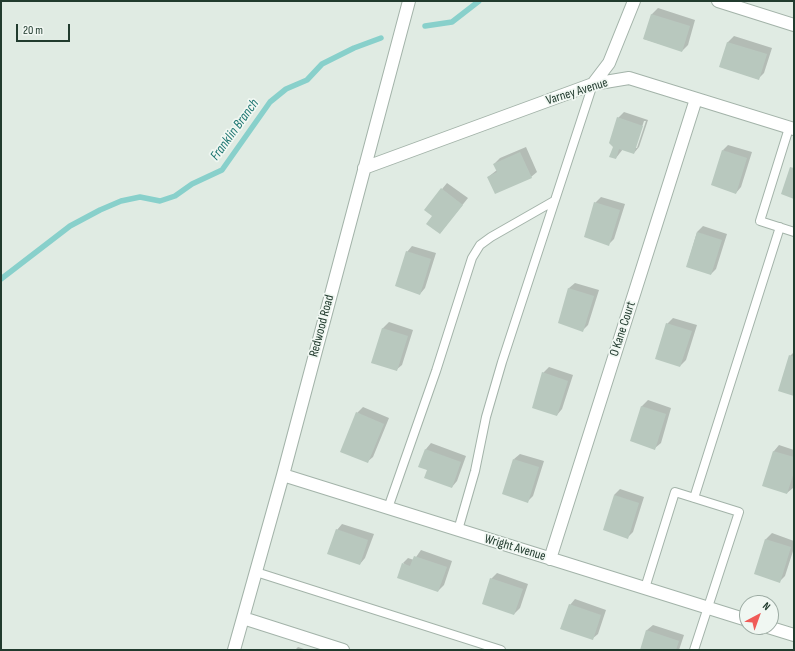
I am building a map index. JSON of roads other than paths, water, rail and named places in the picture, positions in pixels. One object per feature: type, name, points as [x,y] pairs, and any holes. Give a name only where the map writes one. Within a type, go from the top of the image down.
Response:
[{"type":"street","name":"Redwood Road","points":[[234,650],[283,474],[409,1]]},
{"type":"street","points":[[593,84],[610,63],[634,1]]},
{"type":"street","points":[[718,1],[794,25]]},
{"type":"street","name":"Varney Avenue","points":[[364,168],[593,84],[629,78],[792,128]]},
{"type":"street","name":"O Kane Court","points":[[550,559],[696,99]]},
{"type":"street","name":"Wright Avenue","points":[[283,474],[739,618]]},
{"type":"street","points":[[243,618],[343,650]]},
{"type":"street","points":[[779,630],[794,635]]},
{"type":"lane","points":[[458,530],[475,470],[486,416],[502,362],[593,84]]},
{"type":"lane","points":[[792,128],[760,221],[794,232]]},
{"type":"lane","points":[[388,508],[436,371],[472,258],[480,245],[554,201]]},
{"type":"lane","points":[[694,498],[780,227]]},
{"type":"lane","points":[[645,588],[675,492],[739,512],[694,650]]},
{"type":"lane","points":[[256,572],[501,650]]},
{"type":"waterway","name":"Franklin Branch","points":[[425,26],[452,22],[479,1]]},
{"type":"waterway","name":"Franklin Branch","points":[[1,279],[70,226],[100,210],[121,201],[140,197],[160,201],[175,196],[192,184],[222,170],[270,102],[286,89],[307,80],[322,64],[354,48],[381,38]]}]
